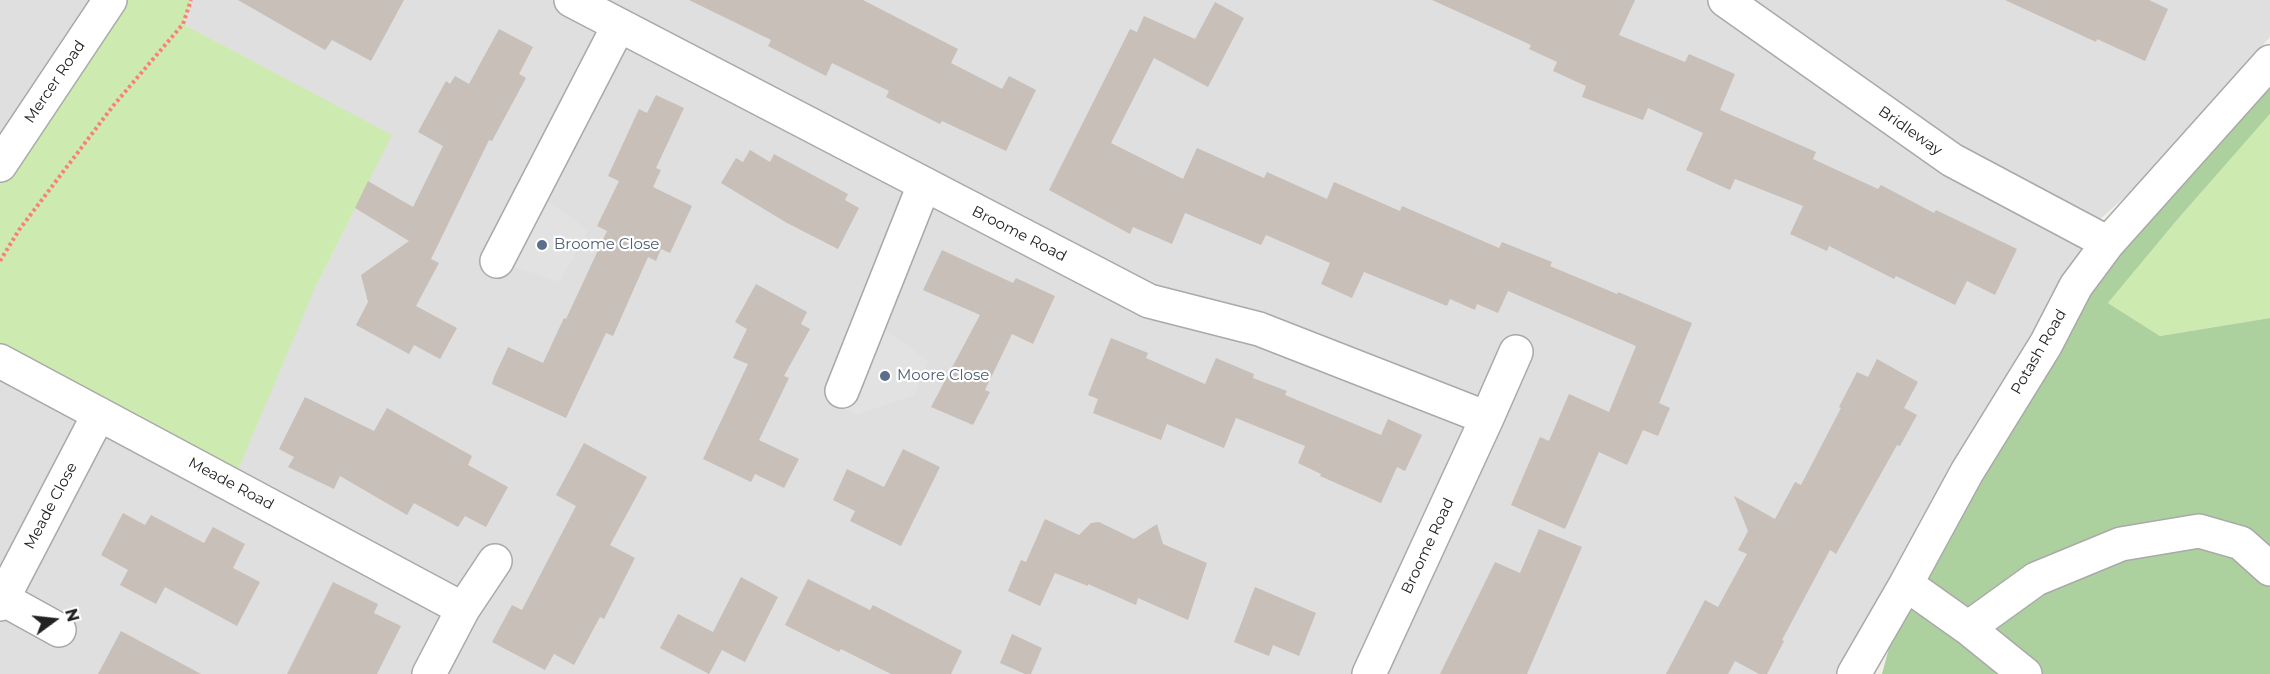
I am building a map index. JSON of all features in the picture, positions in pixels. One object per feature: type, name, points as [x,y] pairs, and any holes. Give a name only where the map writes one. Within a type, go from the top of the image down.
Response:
[{"type":"street","name":"Broome Road","points":[[571,0],[924,186],[1149,301],[1260,329],[1487,418]]},
{"type":"street","name":"Bridleway","points":[[1725,0],[1952,160],[2108,243]]},
{"type":"street","name":"Mercer Road","points":[[0,165],[104,2]]},
{"type":"street","points":[[497,261],[618,25]]},
{"type":"street","name":"Potash Road","points":[[1854,674],[1967,472],[2046,344],[2076,286],[2108,243],[2270,62]]},
{"type":"street","points":[[842,391],[924,186]]},
{"type":"street","name":"Broome Road","points":[[1369,674],[1516,352]]},
{"type":"street","name":"Meade Road","points":[[0,361],[462,609]]},
{"type":"street","name":"Meade Close","points":[[59,630],[1,601],[99,414]]},
{"type":"street","points":[[1968,628],[2036,579],[2121,544],[2199,531],[2241,543],[2270,569]]},
{"type":"street","points":[[429,674],[462,609],[495,561]]},
{"type":"street","points":[[1906,584],[1968,628],[2025,674]]},
{"type":"path","points":[[0,261],[19,230],[113,106],[183,24],[191,0]]},
{"type":"shaded area","points":[[0,0],[110,0],[0,165]]},
{"type":"shaded area","points":[[191,0],[2270,0],[2270,37],[2156,169],[2098,221],[1841,674],[0,674],[0,361],[315,288],[391,136],[183,24]]},
{"type":"shaded area","name":"Broome Close","points":[[533,190],[588,230],[560,282],[497,261]]},
{"type":"shaded area","name":"Moore Close","points":[[870,319],[929,361],[914,395],[856,415],[843,408],[842,391]]},
{"type":"green space","points":[[110,0],[191,0],[183,24],[392,135],[315,288],[232,484],[0,361],[0,165]]},
{"type":"green space","points":[[2270,62],[2270,114],[2108,303],[2160,336],[2270,318],[2270,674],[1882,674],[1906,584],[2046,344]]},
{"type":"green space","points":[[2270,114],[2270,318],[2160,336],[2108,303],[2177,220]]},
{"type":"building","points":[[238,0],[404,0],[371,61],[332,40],[325,50]]},
{"type":"building","points":[[689,0],[863,0],[958,49],[951,63],[1002,89],[1009,76],[1036,90],[1006,151],[942,121],[940,124],[886,97],[889,91],[832,63],[826,76],[768,46],[771,40]]},
{"type":"building","points":[[1432,0],[1635,0],[1619,35],[1685,62],[1689,54],[1735,74],[1720,110],[1816,152],[1813,159],[1878,189],[1881,185],[1934,213],[1936,210],[2017,249],[1995,295],[1967,281],[1955,305],[1896,276],[1894,279],[1829,246],[1827,251],[1790,234],[1803,206],[1735,179],[1730,190],[1686,170],[1703,133],[1648,108],[1643,120],[1582,97],[1586,86],[1553,71],[1557,62],[1529,49],[1531,45]]},
{"type":"building","points":[[2005,0],[2149,0],[2168,9],[2145,61],[2097,39],[2096,42]]},
{"type":"building","points":[[1215,2],[1244,18],[1208,87],[1154,58],[1111,143],[1183,179],[1197,148],[1264,178],[1267,172],[1327,199],[1334,182],[1400,211],[1402,206],[1499,248],[1502,242],[1552,262],[1550,266],[1692,323],[1659,403],[1670,408],[1658,436],[1643,430],[1627,465],[1599,452],[1565,529],[1511,505],[1540,437],[1549,441],[1569,394],[1609,412],[1636,346],[1508,291],[1498,313],[1477,304],[1475,310],[1450,299],[1447,306],[1364,272],[1352,298],[1321,284],[1330,263],[1266,235],[1261,245],[1185,213],[1172,244],[1133,227],[1130,234],[1049,190],[1130,29],[1137,32],[1144,16],[1195,39]]},
{"type":"building","points":[[499,29],[533,47],[519,74],[526,78],[492,141],[489,140],[431,259],[439,263],[416,306],[457,328],[440,359],[414,345],[409,354],[356,325],[368,302],[361,275],[409,241],[355,208],[368,181],[413,207],[443,146],[418,132],[446,81],[450,84],[455,76],[469,84]]},
{"type":"building","points":[[656,95],[684,108],[656,168],[661,170],[653,187],[692,206],[670,253],[661,249],[656,261],[648,257],[613,336],[606,333],[566,418],[492,384],[508,347],[543,363],[607,231],[597,226],[619,181],[608,176],[639,109],[647,113]]},
{"type":"building","points":[[750,150],[770,162],[774,154],[848,194],[845,200],[859,208],[838,249],[787,223],[721,183],[736,158],[743,162]]},
{"type":"building","points":[[942,250],[1013,283],[1016,278],[1055,296],[1033,344],[1012,334],[985,390],[990,392],[973,425],[931,407],[980,315],[923,290]]},
{"type":"building","points":[[756,284],[807,312],[801,324],[810,329],[784,376],[789,378],[759,440],[799,459],[784,488],[755,474],[751,482],[703,459],[748,364],[733,358],[747,329],[735,322]]},
{"type":"building","points":[[1111,338],[1148,353],[1146,358],[1205,384],[1216,358],[1254,374],[1253,378],[1287,391],[1285,395],[1381,435],[1388,419],[1422,435],[1405,471],[1397,467],[1381,503],[1320,476],[1321,474],[1298,463],[1305,446],[1236,418],[1224,448],[1167,424],[1161,440],[1093,413],[1098,399],[1088,395]]},
{"type":"building","points":[[1877,359],[1918,382],[1904,408],[1917,415],[1900,446],[1897,445],[1836,554],[1830,550],[1782,640],[1784,641],[1767,674],[1759,674],[1735,661],[1728,674],[1666,674],[1705,600],[1718,607],[1747,554],[1738,550],[1748,531],[1734,496],[1775,519],[1795,482],[1801,485],[1857,372],[1868,377]]},
{"type":"building","points":[[305,397],[374,431],[387,408],[472,456],[468,465],[508,487],[486,527],[465,516],[458,527],[414,503],[407,515],[340,476],[334,489],[288,467],[294,457],[279,449]]},
{"type":"building","points":[[584,443],[647,477],[610,545],[635,558],[604,619],[600,617],[574,665],[554,654],[545,670],[492,642],[512,605],[522,610],[576,506],[556,495]]},
{"type":"building","points":[[903,449],[940,467],[901,546],[850,521],[855,511],[833,500],[847,469],[884,487]]},
{"type":"building","points":[[123,513],[145,525],[151,515],[204,543],[213,527],[245,544],[233,568],[260,582],[237,626],[165,587],[156,604],[120,585],[128,570],[101,555]]},
{"type":"building","points":[[1045,519],[1079,535],[1091,523],[1099,522],[1134,539],[1157,524],[1163,544],[1207,563],[1188,620],[1138,598],[1136,605],[1088,584],[1088,586],[1055,573],[1040,606],[1008,591],[1021,560],[1026,562]]},
{"type":"building","points":[[1539,529],[1582,547],[1527,674],[1440,674],[1495,562],[1520,573]]},
{"type":"building","points":[[741,577],[778,597],[745,662],[722,650],[709,674],[660,648],[678,614],[713,632]]},
{"type":"building","points":[[808,579],[870,610],[873,605],[962,651],[951,674],[891,674],[841,649],[839,652],[785,625]]},
{"type":"building","points":[[333,582],[378,604],[374,613],[401,626],[377,674],[287,674]]},
{"type":"building","points":[[1255,587],[1316,613],[1299,656],[1273,645],[1269,656],[1234,642]]},
{"type":"building","points":[[121,631],[201,674],[98,674]]},
{"type":"building","points":[[1012,634],[1042,648],[1031,674],[1025,674],[1000,663]]},
{"type":"place","name":"Broome Close","points":[[542,245]]},
{"type":"place","name":"Moore Close","points":[[885,376]]}]
